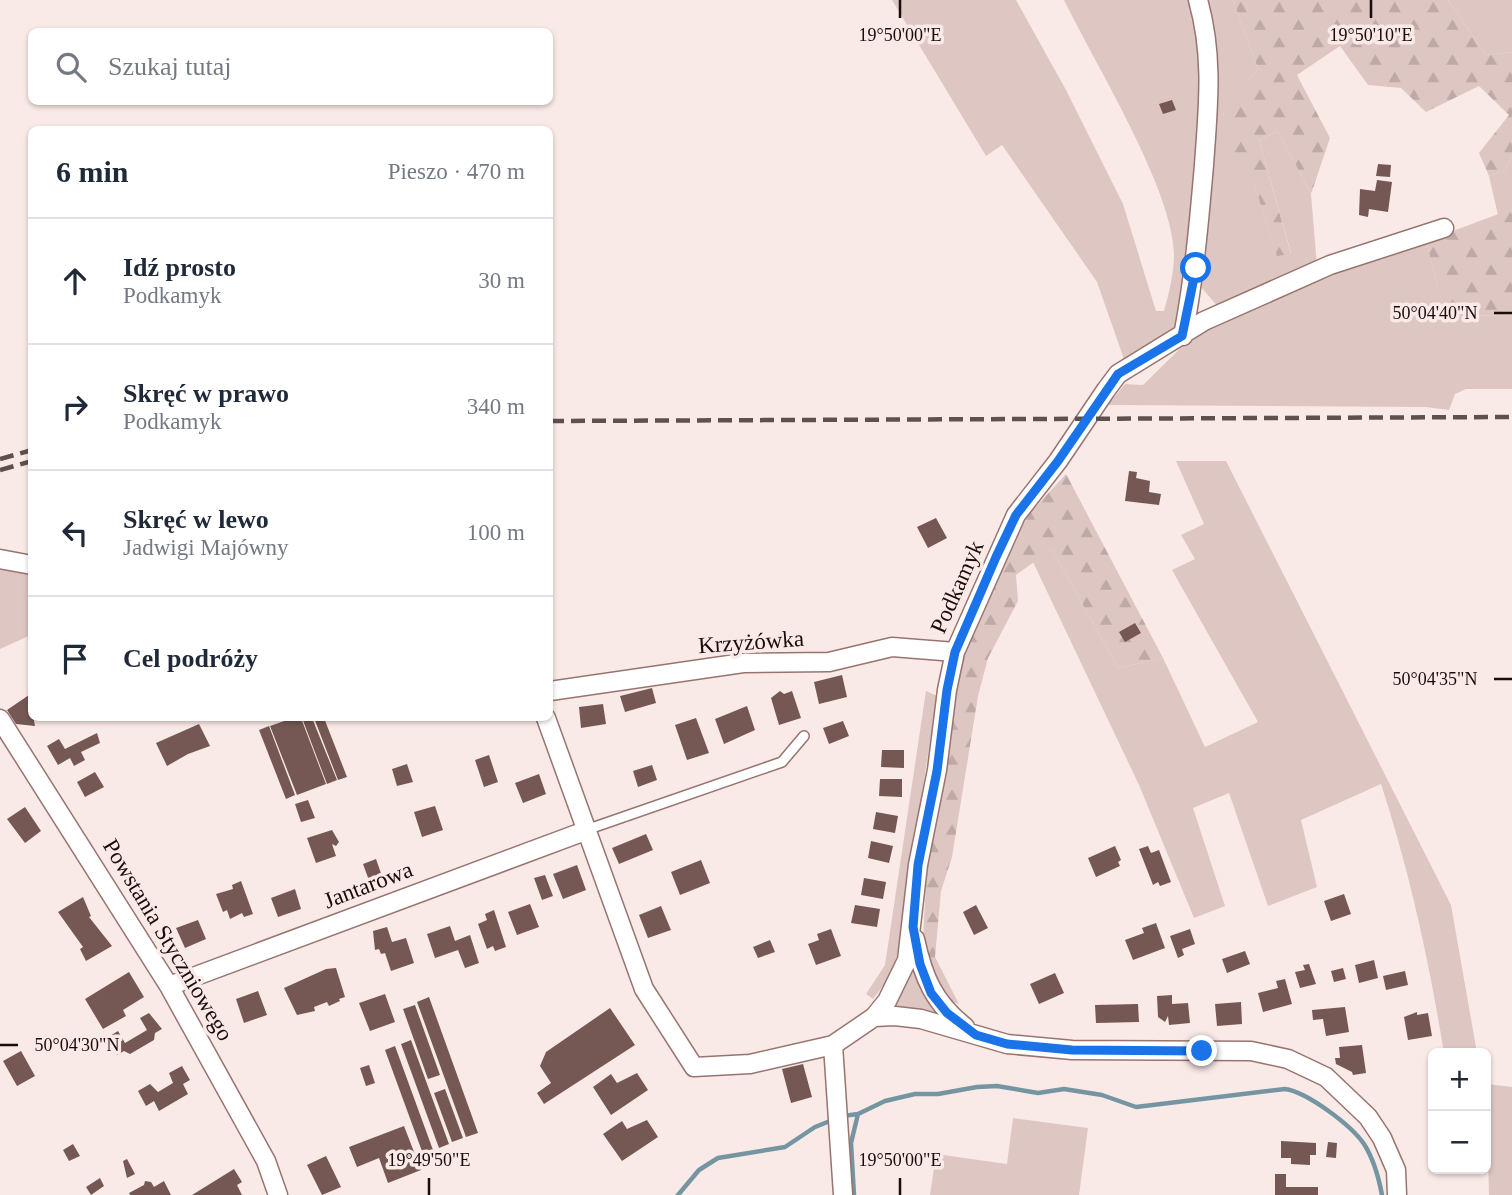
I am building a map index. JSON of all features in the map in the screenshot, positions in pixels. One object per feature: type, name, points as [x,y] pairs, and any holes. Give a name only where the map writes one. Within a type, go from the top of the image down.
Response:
[{"type":"street","points":[[1182,336],[1196,268],[1210,77],[1208,36],[1198,0]]},
{"type":"street","name":"Podkamyk","points":[[874,1017],[897,984],[907,960],[913,927],[918,865],[937,771],[947,690],[955,652],[1016,515],[1058,461],[1106,390],[1118,374],[1204,321],[1330,265],[1444,228]]},
{"type":"street","points":[[0,559],[28,564]]},
{"type":"street","name":"Krzyżówka","points":[[553,691],[743,663],[829,662],[892,647],[955,652]]},
{"type":"street","name":"Powstania Styczniowego","points":[[0,719],[169,986],[266,1161],[278,1195]]},
{"type":"street","points":[[547,721],[584,831],[644,989],[694,1067],[750,1063],[833,1045],[874,1017],[921,1019],[1007,1044],[1072,1050],[1251,1051],[1287,1059],[1325,1077],[1368,1116],[1382,1138],[1396,1170],[1397,1195]]},
{"type":"street","name":"Jantarowa","points":[[169,986],[584,831]]},
{"type":"street","name":"Podkamyk","points":[[913,927],[920,964],[931,993],[947,1013],[976,1035]]},
{"type":"street","points":[[833,1045],[841,1131],[843,1195]]},
{"type":"lane","name":"Jantarowa","points":[[584,831],[782,762],[804,736]]},
{"type":"green space","points":[[892,0],[1016,0],[1066,90],[1123,204],[1156,311],[1164,311],[1174,254],[1161,196],[1130,126],[1064,0],[1191,0],[1199,24],[1203,108],[1198,111],[1200,165],[1179,322],[1172,339],[1125,362],[1097,282],[1002,145],[986,156]]},
{"type":"green space","points":[[1202,0],[1233,0],[1258,69],[1223,114],[1254,184],[1277,255],[1291,253],[1259,140],[1278,131],[1311,194],[1317,266],[1219,308],[1201,287],[1215,85]]},
{"type":"green space","points":[[1233,0],[1448,0],[1486,55],[1512,52],[1512,155],[1505,171],[1489,176],[1479,153],[1509,115],[1479,86],[1426,112],[1401,88],[1368,85],[1340,46],[1297,75],[1330,138],[1311,194],[1278,131],[1259,140],[1291,254],[1277,256],[1254,184],[1238,173],[1223,113],[1258,69]]},
{"type":"green space","points":[[1448,0],[1512,0],[1512,52],[1486,55]]},
{"type":"green space","points":[[1512,155],[1512,209],[1498,215],[1489,176],[1505,171]]},
{"type":"green space","points":[[1512,209],[1512,315],[1470,316],[1447,322],[1426,241]]},
{"type":"green space","points":[[1426,241],[1447,321],[1470,316],[1512,315],[1512,389],[1466,389],[1455,394],[1449,410],[1426,407],[1108,405],[1125,384],[1143,385],[1206,323],[1338,269]]},
{"type":"green space","points":[[1176,461],[1226,461],[1451,905],[1476,1048],[1443,1048],[1418,917],[1381,784],[1301,820],[1317,887],[1268,906],[1229,793],[1193,808],[1225,906],[1194,918],[1139,785],[1033,562],[1052,549],[1118,668],[1163,658],[1205,747],[1258,722],[1172,570],[1195,559],[1181,535],[1204,524]]},
{"type":"green space","points":[[1066,474],[1163,658],[1118,668],[1052,549],[1016,575],[1018,601],[988,658],[978,696],[952,857],[941,891],[935,957],[959,1004],[947,1001],[922,958],[927,864],[963,655],[1001,557],[1031,512]]},
{"type":"green space","points":[[0,563],[28,568],[28,636],[0,649]]},
{"type":"green space","points":[[926,691],[937,696],[897,955],[890,977],[873,999],[866,994],[885,965]]},
{"type":"green space","points":[[909,956],[950,1021],[893,1009],[891,1005]]},
{"type":"green space","points":[[1491,1085],[1512,1087],[1512,1195],[1489,1195]]},
{"type":"green space","points":[[1013,1118],[1088,1128],[1079,1195],[930,1195],[936,1154],[1007,1164]]},
{"type":"building","points":[[1172,100],[1176,110],[1163,114],[1159,104]]},
{"type":"building","points":[[1378,164],[1391,165],[1390,177],[1376,176]]},
{"type":"building","points":[[1377,180],[1392,182],[1388,212],[1369,209],[1368,217],[1359,215],[1360,189],[1375,191]]},
{"type":"building","points":[[1129,471],[1137,472],[1136,478],[1150,481],[1149,492],[1161,494],[1159,505],[1125,501]]},
{"type":"building","points":[[936,518],[947,538],[928,548],[917,527]]},
{"type":"building","points":[[1135,623],[1141,633],[1125,642],[1119,632]]},
{"type":"building","points":[[842,675],[847,697],[819,704],[814,682]]},
{"type":"building","points":[[652,688],[656,703],[625,712],[620,696]]},
{"type":"building","points":[[780,691],[784,694],[792,691],[801,718],[779,725],[771,698]]},
{"type":"building","points":[[28,696],[28,721],[34,721],[35,726],[16,724],[7,710]]},
{"type":"building","points":[[603,704],[606,724],[581,728],[579,707]]},
{"type":"building","points":[[747,706],[755,730],[724,744],[715,719]]},
{"type":"building","points":[[696,718],[709,753],[687,760],[675,725]]},
{"type":"building","points":[[284,721],[302,721],[326,784],[297,795],[270,726]]},
{"type":"building","points":[[303,721],[313,721],[337,780],[327,784]]},
{"type":"building","points":[[315,721],[325,721],[347,777],[338,780]]},
{"type":"building","points":[[843,721],[849,736],[829,744],[823,728]]},
{"type":"building","points":[[199,724],[210,746],[167,766],[156,743]]},
{"type":"building","points":[[269,726],[295,795],[286,799],[259,730]]},
{"type":"building","points":[[97,733],[100,743],[81,752],[85,760],[74,766],[70,758],[58,765],[47,746],[59,739],[65,749]]},
{"type":"building","points":[[882,750],[904,750],[904,768],[881,767]]},
{"type":"building","points":[[489,755],[498,782],[484,787],[475,760]]},
{"type":"building","points":[[407,764],[413,782],[397,786],[392,769]]},
{"type":"building","points":[[652,765],[657,780],[638,787],[633,771]]},
{"type":"building","points":[[95,772],[104,787],[85,797],[77,782]]},
{"type":"building","points":[[539,774],[546,794],[523,803],[515,783]]},
{"type":"building","points":[[880,779],[902,779],[902,797],[879,796]]},
{"type":"building","points":[[308,800],[315,818],[301,822],[295,804]]},
{"type":"building","points":[[435,806],[443,830],[422,837],[414,812]]},
{"type":"building","points":[[25,807],[41,831],[25,843],[7,819]]},
{"type":"building","points":[[876,812],[898,816],[895,833],[873,829]]},
{"type":"building","points":[[332,830],[339,842],[336,846],[332,844],[336,856],[316,863],[307,838]]},
{"type":"building","points":[[646,834],[653,850],[619,864],[612,848]]},
{"type":"building","points":[[871,841],[893,846],[889,863],[868,858]]},
{"type":"building","points":[[1115,846],[1121,860],[1118,862],[1120,866],[1096,877],[1088,858]]},
{"type":"building","points":[[1148,846],[1151,853],[1159,850],[1171,882],[1160,886],[1158,882],[1153,885],[1139,849]]},
{"type":"building","points":[[376,859],[383,879],[370,883],[363,864]]},
{"type":"building","points":[[701,860],[710,883],[680,895],[671,872]]},
{"type":"building","points":[[577,865],[586,890],[563,899],[553,874]]},
{"type":"building","points":[[545,875],[553,896],[542,900],[534,878]]},
{"type":"building","points":[[864,878],[886,882],[883,899],[861,895]]},
{"type":"building","points":[[241,881],[253,914],[244,917],[242,913],[230,919],[227,910],[223,912],[216,894],[233,889],[232,885]]},
{"type":"building","points":[[295,889],[301,909],[278,917],[271,898]]},
{"type":"building","points":[[1344,894],[1351,914],[1331,921],[1324,901]]},
{"type":"building","points":[[83,897],[91,916],[89,917],[112,946],[86,961],[80,949],[83,947],[58,912]]},
{"type":"building","points":[[530,904],[539,927],[517,935],[508,912]]},
{"type":"building","points":[[855,905],[880,909],[877,927],[851,923]]},
{"type":"building","points":[[976,905],[988,928],[974,935],[963,912]]},
{"type":"building","points":[[661,906],[671,930],[648,938],[639,915]]},
{"type":"building","points":[[494,910],[506,947],[495,951],[493,946],[487,949],[478,924],[487,920],[485,914]]},
{"type":"building","points":[[198,920],[206,939],[185,948],[176,928]]},
{"type":"building","points":[[1156,923],[1165,948],[1133,960],[1125,940],[1144,933],[1142,928]]},
{"type":"building","points":[[450,926],[455,941],[470,935],[479,963],[465,968],[458,950],[435,958],[427,934]]},
{"type":"building","points":[[387,927],[392,942],[406,938],[414,963],[391,971],[385,953],[381,954],[379,949],[375,950],[373,931]]},
{"type":"building","points":[[831,929],[841,956],[816,965],[808,944],[819,940],[817,934]]},
{"type":"building","points":[[1190,929],[1195,944],[1182,949],[1184,955],[1178,958],[1170,936]]},
{"type":"building","points":[[770,940],[775,952],[758,958],[753,947]]},
{"type":"building","points":[[1245,951],[1250,964],[1227,973],[1222,959]]},
{"type":"building","points":[[1374,960],[1378,978],[1359,983],[1355,965]]},
{"type":"building","points":[[1309,964],[1316,984],[1300,988],[1295,972],[1305,970],[1303,965]]},
{"type":"building","points":[[336,968],[345,997],[329,1006],[327,1002],[314,1007],[315,1011],[297,1015],[284,988],[326,969]]},
{"type":"building","points":[[1343,968],[1346,979],[1334,982],[1331,971]]},
{"type":"building","points":[[1405,971],[1408,985],[1386,990],[1383,976]]},
{"type":"building","points":[[129,972],[144,997],[123,1010],[126,1016],[103,1029],[85,999]]},
{"type":"building","points":[[1055,973],[1064,993],[1039,1004],[1030,984]]},
{"type":"building","points":[[1285,979],[1292,1004],[1263,1012],[1258,993],[1278,988],[1276,981]]},
{"type":"building","points":[[258,991],[267,1015],[244,1023],[236,999]]},
{"type":"building","points":[[385,994],[395,1022],[370,1031],[359,1003]]},
{"type":"building","points":[[1172,995],[1172,1004],[1188,1003],[1190,1023],[1169,1025],[1168,1016],[1165,1022],[1158,1017],[1157,996]]},
{"type":"building","points":[[429,997],[478,1133],[466,1137],[417,1002]]},
{"type":"building","points":[[1241,1002],[1242,1024],[1217,1026],[1215,1004]]},
{"type":"building","points":[[1138,1004],[1139,1022],[1096,1023],[1095,1005]]},
{"type":"building","points":[[415,1005],[440,1075],[428,1079],[403,1009]]},
{"type":"building","points":[[1345,1007],[1349,1032],[1326,1036],[1323,1019],[1313,1020],[1312,1010]]},
{"type":"building","points":[[610,1008],[635,1045],[544,1104],[537,1093],[551,1083],[540,1066],[546,1052]]},
{"type":"building","points":[[1417,1012],[1417,1015],[1428,1013],[1432,1036],[1408,1040],[1404,1017]]},
{"type":"building","points":[[149,1013],[162,1029],[155,1033],[154,1040],[130,1054],[124,1051],[117,1055],[110,1036],[118,1031],[125,1043],[147,1030],[140,1018]]},
{"type":"building","points":[[411,1040],[449,1144],[439,1148],[401,1044]]},
{"type":"building","points":[[1362,1045],[1366,1073],[1353,1075],[1336,1064],[1335,1058],[1340,1058],[1339,1047]]},
{"type":"building","points":[[395,1046],[433,1150],[423,1154],[385,1050]]},
{"type":"building","points":[[21,1051],[35,1076],[17,1086],[3,1061]]},
{"type":"building","points":[[803,1064],[812,1097],[791,1103],[782,1069]]},
{"type":"building","points":[[369,1065],[375,1083],[366,1086],[360,1068]]},
{"type":"building","points":[[182,1066],[190,1080],[183,1084],[188,1094],[159,1111],[154,1101],[146,1106],[138,1091],[150,1084],[158,1092],[173,1083],[169,1073]]},
{"type":"building","points":[[637,1073],[648,1090],[611,1115],[593,1087],[611,1074],[617,1083]]},
{"type":"building","points":[[445,1089],[463,1138],[452,1142],[434,1093]]},
{"type":"building","points":[[647,1120],[658,1137],[622,1161],[603,1134],[622,1121],[627,1129]]},
{"type":"building","points":[[404,1126],[421,1170],[388,1183],[379,1158],[357,1167],[349,1147]]},
{"type":"building","points":[[1281,1141],[1316,1143],[1316,1155],[1310,1155],[1310,1165],[1291,1164],[1291,1158],[1281,1158]]},
{"type":"building","points":[[1328,1142],[1337,1143],[1336,1158],[1326,1157]]},
{"type":"building","points":[[73,1144],[80,1156],[69,1161],[63,1150]]},
{"type":"building","points":[[326,1156],[341,1187],[322,1195],[307,1165]]},
{"type":"building","points":[[127,1159],[135,1174],[127,1178],[123,1161]]},
{"type":"building","points":[[234,1169],[242,1182],[237,1185],[242,1195],[192,1195]]},
{"type":"building","points":[[1275,1174],[1286,1174],[1286,1187],[1318,1187],[1318,1195],[1275,1195]]},
{"type":"building","points":[[100,1178],[104,1186],[91,1195],[86,1187]]},
{"type":"building","points":[[145,1181],[151,1182],[154,1187],[164,1181],[171,1195],[130,1195],[129,1193],[144,1185]]},
{"type":"waterway","points":[[843,1116],[858,1114],[885,1101],[915,1094],[938,1094],[977,1087],[997,1086],[1038,1093],[1064,1089],[1102,1095],[1136,1107],[1285,1089],[1316,1103],[1358,1136],[1373,1162],[1382,1195]]},
{"type":"waterway","points":[[854,1195],[851,1143],[858,1114]]},
{"type":"waterway","points":[[678,1195],[699,1170],[718,1158],[785,1147],[815,1127],[835,1119]]},
{"type":"railway","points":[[553,421],[1512,417]]},
{"type":"railway","points":[[0,459],[28,451]]},
{"type":"railway","points":[[0,470],[28,462]]},
{"type":"route","points":[[1196,268],[1182,336],[1118,374],[1097,402],[1058,461],[1016,515],[955,652],[947,690],[937,771],[918,865],[913,927],[920,964],[931,993],[947,1013],[976,1035],[1007,1044],[1072,1050],[1202,1051]]}]
